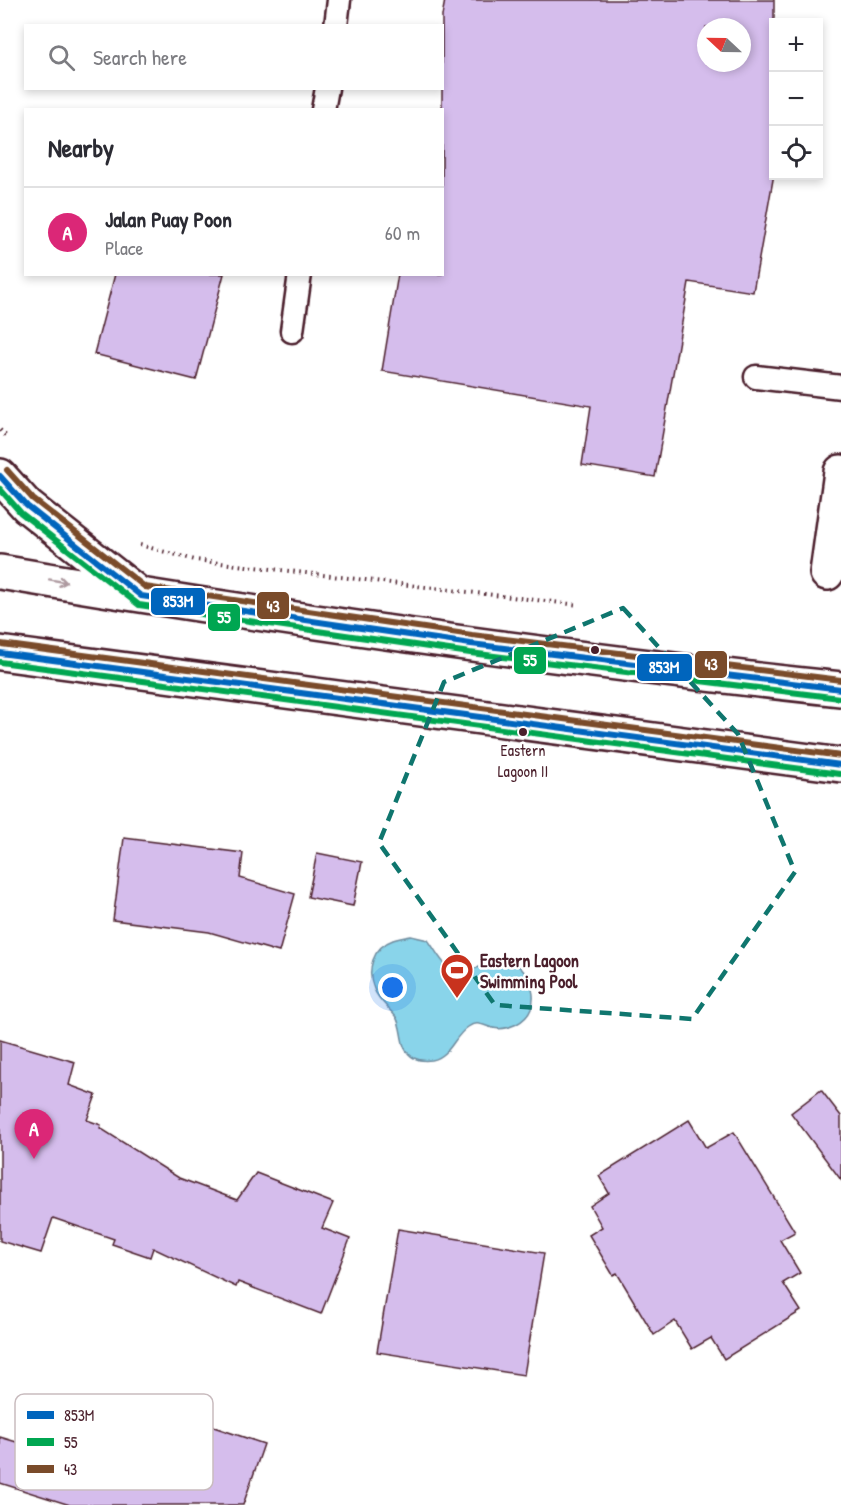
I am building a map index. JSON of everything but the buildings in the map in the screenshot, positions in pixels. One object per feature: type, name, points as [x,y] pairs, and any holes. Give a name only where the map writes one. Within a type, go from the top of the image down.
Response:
[{"type":"main road","points":[[827,573],[841,472]]},
{"type":"main road","points":[[0,476],[27,506],[141,596]]},
{"type":"main road","points":[[0,572],[141,596],[471,644],[841,689]]},
{"type":"main road","points":[[0,653],[841,765]]},
{"type":"lane","points":[[336,24],[339,0]]},
{"type":"lane","points":[[324,108],[327,90]]},
{"type":"lane","points":[[292,331],[300,276]]},
{"type":"lane","points":[[756,377],[841,387]]},
{"type":"path","points":[[0,430],[15,445]]},
{"type":"path","points":[[132,543],[195,560],[579,605]]},
{"type":"highlighted area","points":[[623,608],[738,734],[795,872],[692,1019],[495,1005],[379,843],[444,682]]},
{"type":"water","name":"Eastern Lagoon Swimming Pool","points":[[411,936],[428,940],[444,963],[456,971],[466,971],[498,961],[509,961],[519,966],[528,978],[532,989],[533,1002],[529,1014],[521,1022],[505,1028],[471,1025],[463,1031],[444,1055],[425,1061],[414,1058],[403,1044],[396,1017],[376,993],[371,974],[373,960],[380,948],[393,940]]},
{"type":"transit line","name":"43","points":[[7,470],[33,499],[145,587],[472,635],[841,680]]},
{"type":"transit line","name":"853M","points":[[0,476],[27,506],[141,596],[471,644],[841,689]]},
{"type":"transit line","name":"55","points":[[0,489],[21,513],[139,605],[470,653],[840,698]]},
{"type":"transit line","name":"43","points":[[1,644],[841,756]]},
{"type":"transit line","name":"853M","points":[[0,653],[841,765]]},
{"type":"transit line","name":"55","points":[[0,662],[840,774]]},
{"type":"place","name":"Eastern Lagoon II","points":[[523,732]]},
{"type":"place","name":"Eastern Lagoon Swimming Pool","points":[[457,999]]},
{"type":"place","name":"Jalan Puay Poon","points":[[34,1159]]}]
